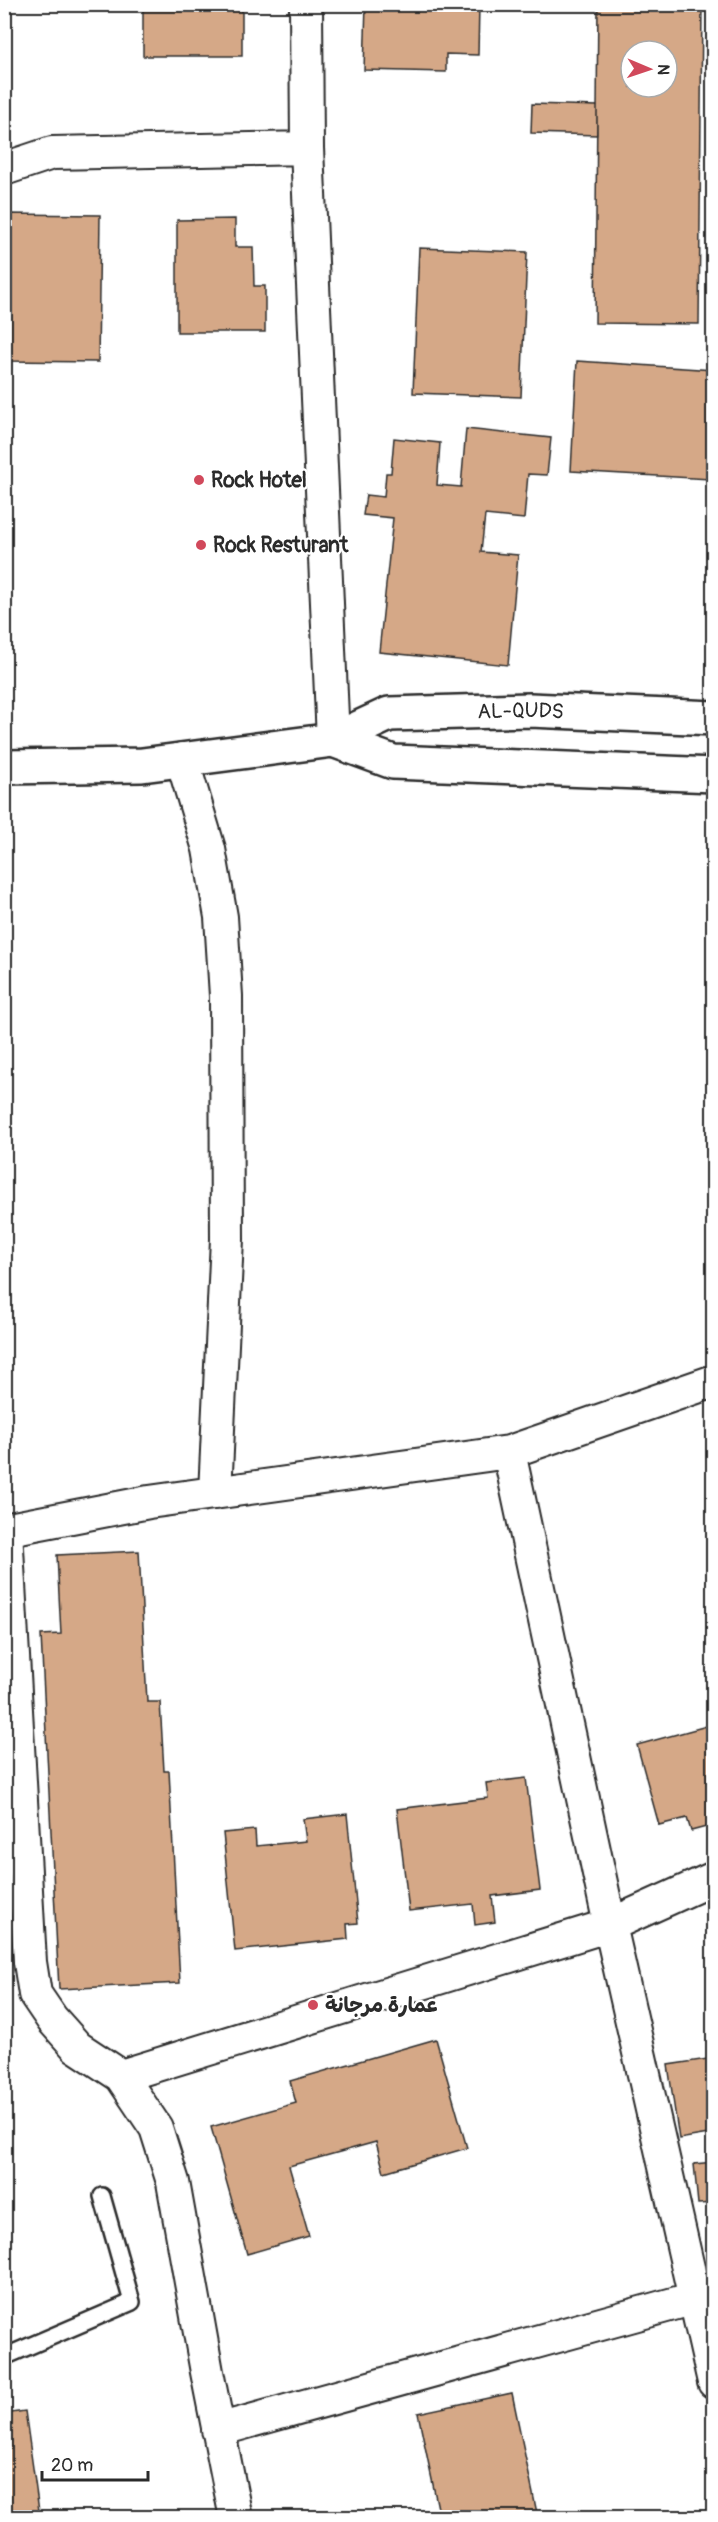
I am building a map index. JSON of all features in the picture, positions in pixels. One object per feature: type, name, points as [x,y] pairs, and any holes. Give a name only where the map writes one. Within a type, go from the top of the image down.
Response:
[{"type":"street","points":[[306,4],[307,148],[333,740]]},
{"type":"street","points":[[5,167],[52,153],[307,148]]},
{"type":"street","name":"AL-QUDS","points":[[4,767],[142,765],[333,740],[389,714],[530,710],[714,718]]},
{"type":"street","name":"AL-QUDS","points":[[333,740],[393,762],[714,775]]},
{"type":"street","points":[[182,759],[209,849],[221,917],[226,996],[227,1239],[215,1492]]},
{"type":"street","points":[[236,2517],[172,2182],[156,2128],[121,2076],[77,2047],[52,2019],[35,1994],[29,1951],[5,1530],[149,1502],[508,1452],[714,1381]]},
{"type":"street","points":[[508,1452],[610,1925],[714,2382]]},
{"type":"street","points":[[121,2076],[610,1925],[714,1878]]},
{"type":"street","points":[[218,2430],[694,2298]]},
{"type":"lane","points":[[4,2357],[132,2302],[102,2196]]},
{"type":"building","points":[[143,4],[242,4],[242,56],[143,56]]},
{"type":"building","points":[[366,4],[479,4],[478,55],[446,54],[446,72],[364,70]]},
{"type":"building","points":[[598,4],[702,4],[699,324],[595,323]]},
{"type":"building","points":[[532,104],[597,106],[597,135],[531,133]]},
{"type":"building","points":[[4,214],[100,215],[98,362],[4,361]]},
{"type":"building","points":[[235,219],[235,247],[253,247],[254,286],[265,286],[265,332],[177,332],[177,220]]},
{"type":"building","points":[[419,248],[527,252],[521,397],[413,393]]},
{"type":"building","points":[[577,361],[714,370],[710,479],[571,471]]},
{"type":"building","points":[[466,429],[551,438],[547,475],[528,474],[524,519],[485,515],[481,552],[518,555],[508,665],[379,652],[393,518],[363,515],[366,495],[384,497],[386,473],[391,473],[394,438],[440,443],[437,485],[461,487]]},
{"type":"building","points":[[139,1551],[147,1702],[160,1702],[164,1771],[169,1771],[180,1983],[59,1989],[41,1635],[61,1634],[57,1555]]},
{"type":"building","points":[[714,1724],[714,1825],[691,1831],[687,1818],[659,1825],[637,1745]]},
{"type":"building","points":[[526,1778],[540,1890],[492,1896],[495,1922],[475,1925],[473,1904],[409,1911],[397,1809],[488,1798],[486,1783]]},
{"type":"building","points":[[347,1814],[358,1923],[347,1924],[348,1939],[235,1951],[223,1833],[255,1830],[256,1846],[306,1841],[303,1819]]},
{"type":"building","points":[[436,2039],[467,2148],[384,2172],[376,2142],[289,2166],[309,2236],[247,2254],[211,2127],[296,2103],[290,2081]]},
{"type":"building","points":[[714,2058],[714,2133],[679,2139],[668,2065]]},
{"type":"building","points":[[714,2162],[714,2203],[698,2204],[694,2164]]},
{"type":"building","points":[[512,2393],[538,2518],[440,2518],[418,2413]]},
{"type":"building","points":[[25,2411],[40,2518],[4,2518],[4,2414]]},
{"type":"place","name":"Rock Hotel","points":[[199,480]]},
{"type":"place","name":"Rock Resturant","points":[[201,545]]},
{"type":"place","name":"عمارة مرجانة","points":[[313,2005]]}]
